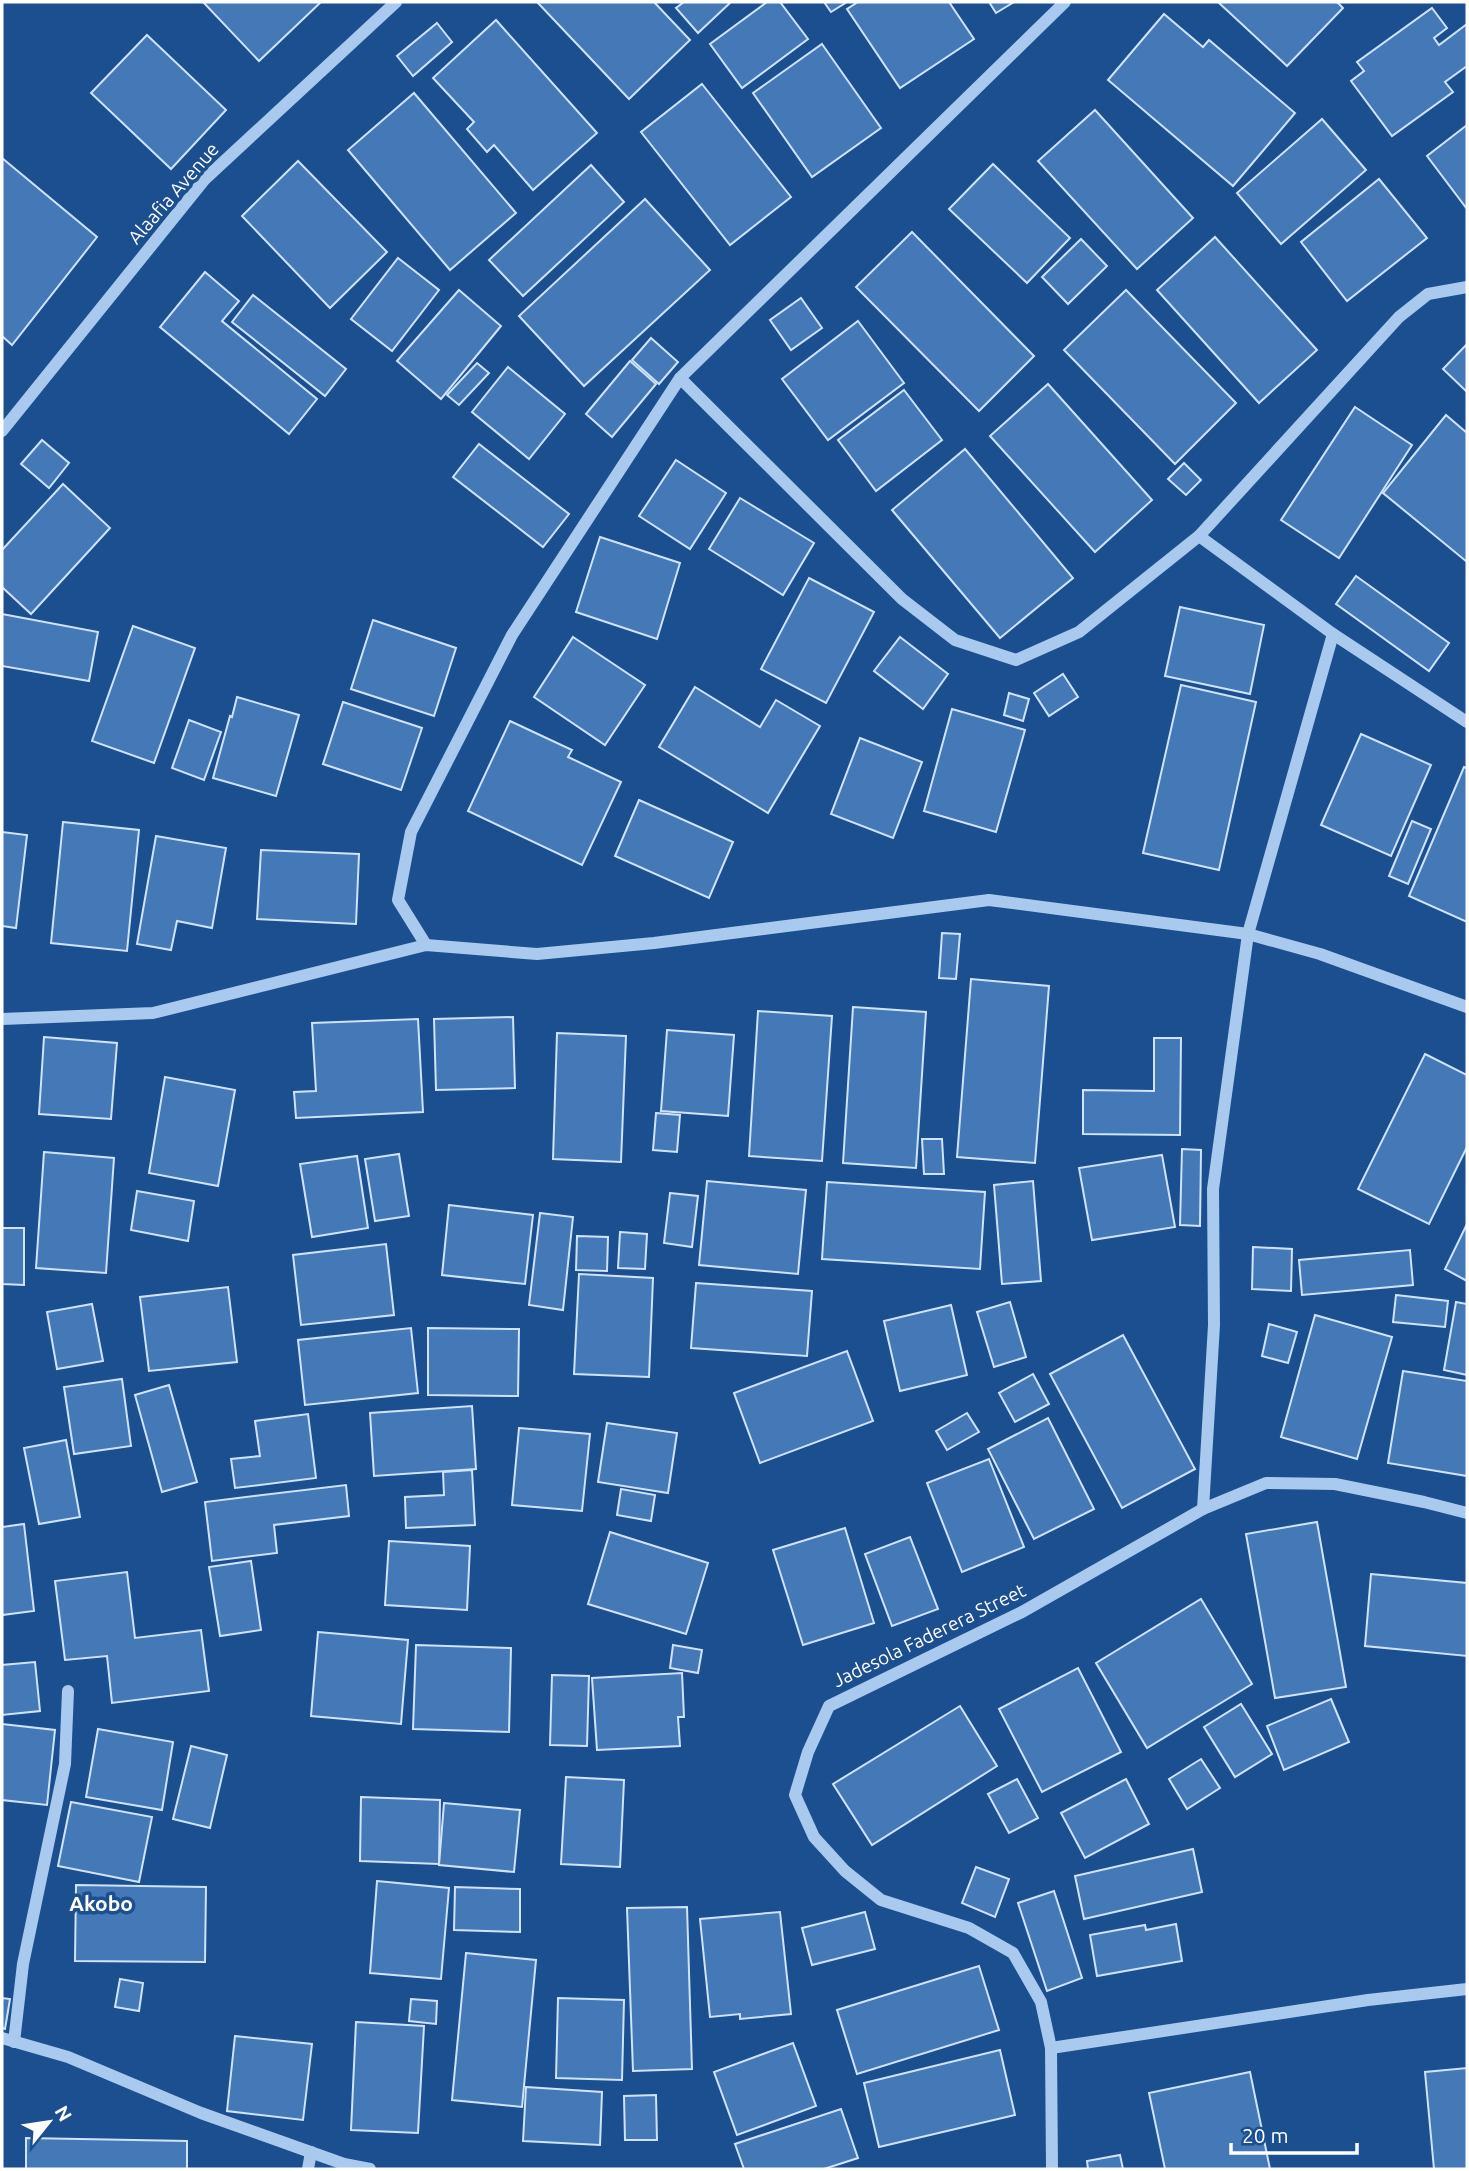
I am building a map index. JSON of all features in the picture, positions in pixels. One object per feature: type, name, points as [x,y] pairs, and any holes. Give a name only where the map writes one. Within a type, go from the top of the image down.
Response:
[{"type":"street","name":"Alaafia Avenue","points":[[2,431],[205,179],[396,2]]},
{"type":"street","points":[[426,946],[398,900],[411,832],[512,635],[680,378],[1065,2]]},
{"type":"street","points":[[680,378],[902,599],[955,640],[1016,660],[1079,632],[1199,536],[1399,317],[1428,294],[1467,287]]},
{"type":"street","points":[[1199,536],[1333,634],[1467,722]]},
{"type":"street","points":[[1203,1509],[1214,1325],[1213,1189],[1248,934],[1333,634]]},
{"type":"street","points":[[2,1019],[153,1013],[426,946],[537,954],[654,943],[989,900],[1248,934],[1320,954],[1467,1007]]},
{"type":"street","name":"Jadesola Faderera Street","points":[[1052,2169],[1051,2048],[1041,2002],[1013,1953],[969,1928],[881,1900],[845,1871],[814,1837],[795,1795],[808,1752],[829,1706],[1022,1612],[1203,1509],[1266,1483],[1335,1484],[1467,1513]]},
{"type":"street","points":[[68,1691],[65,1764],[8,2040],[68,2057],[201,2113],[344,2164],[370,2169]]},
{"type":"street","points":[[1051,2048],[1367,2000],[1467,1989]]},
{"type":"street","points":[[308,2169],[311,2152]]},
{"type":"building","points":[[203,2],[321,2],[259,61]]},
{"type":"building","points":[[537,2],[654,2],[690,40],[629,99]]},
{"type":"building","points":[[684,2],[731,2],[698,33],[676,8]]},
{"type":"building","points":[[767,2],[780,2],[808,39],[742,88],[710,44]]},
{"type":"building","points":[[824,2],[847,2],[831,12]]},
{"type":"building","points":[[858,2],[949,2],[974,39],[900,88],[847,9]]},
{"type":"building","points":[[989,2],[1014,2],[996,13]]},
{"type":"building","points":[[1218,2],[1337,2],[1343,8],[1287,66]]},
{"type":"building","points":[[1432,8],[1447,28],[1434,38],[1439,45],[1467,24],[1467,66],[1445,82],[1453,92],[1392,136],[1351,81],[1364,71],[1357,62]]},
{"type":"building","points":[[1164,14],[1203,47],[1209,40],[1295,113],[1233,186],[1108,80]]},
{"type":"building","points":[[496,20],[597,133],[533,190],[494,145],[487,152],[467,129],[474,122],[433,78]]},
{"type":"building","points":[[437,23],[452,42],[413,76],[397,56]]},
{"type":"building","points":[[147,35],[226,110],[171,169],[91,93]]},
{"type":"building","points":[[822,44],[881,128],[812,177],[753,93]]},
{"type":"building","points":[[702,84],[791,197],[730,245],[641,132]]},
{"type":"building","points":[[414,93],[516,213],[450,270],[348,150]]},
{"type":"building","points":[[1095,110],[1193,218],[1137,269],[1038,161]]},
{"type":"building","points":[[1322,119],[1366,170],[1281,244],[1237,193]]},
{"type":"building","points":[[1467,125],[1467,209],[1427,156]]},
{"type":"building","points":[[2,158],[97,237],[12,345],[2,336]]},
{"type":"building","points":[[298,161],[387,252],[330,308],[242,216]]},
{"type":"building","points":[[993,164],[1070,238],[1027,283],[949,209]]},
{"type":"building","points":[[591,165],[624,202],[523,296],[489,260]]},
{"type":"building","points":[[1379,179],[1427,238],[1347,301],[1301,242]]},
{"type":"building","points":[[645,199],[710,270],[584,386],[519,316]]},
{"type":"building","points":[[912,232],[1034,356],[979,411],[856,287]]},
{"type":"building","points":[[1215,237],[1317,350],[1259,403],[1157,290]]},
{"type":"building","points":[[1081,239],[1107,266],[1068,304],[1042,277]]},
{"type":"building","points":[[398,258],[439,290],[392,351],[351,319]]},
{"type":"building","points":[[205,272],[239,301],[222,321],[317,399],[289,434],[160,327]]},
{"type":"building","points":[[459,290],[501,326],[441,399],[397,361]]},
{"type":"building","points":[[1126,290],[1236,403],[1175,464],[1064,350]]},
{"type":"building","points":[[253,295],[346,369],[325,396],[232,322]]},
{"type":"building","points":[[801,298],[822,328],[791,350],[770,320]]},
{"type":"building","points":[[858,321],[904,383],[828,440],[782,379]]},
{"type":"building","points":[[651,338],[678,362],[659,384],[632,360]]},
{"type":"building","points":[[1467,344],[1467,392],[1443,369]]},
{"type":"building","points":[[630,361],[656,384],[612,437],[586,414]]},
{"type":"building","points":[[477,363],[489,373],[459,405],[447,395]]},
{"type":"building","points":[[508,367],[565,414],[529,459],[472,412]]},
{"type":"building","points":[[1048,384],[1152,500],[1095,552],[990,436]]},
{"type":"building","points":[[904,390],[942,440],[876,491],[838,440]]},
{"type":"building","points":[[1355,407],[1412,445],[1339,558],[1281,520]]},
{"type":"building","points":[[1446,415],[1467,433],[1467,562],[1383,493]]},
{"type":"building","points":[[42,440],[69,463],[49,488],[21,464]]},
{"type":"building","points":[[479,444],[569,514],[543,547],[453,477]]},
{"type":"building","points":[[965,449],[1073,578],[1000,638],[892,510]]},
{"type":"building","points":[[676,460],[726,493],[690,549],[639,516]]},
{"type":"building","points":[[1184,463],[1201,480],[1186,495],[1168,479]]},
{"type":"building","points":[[63,484],[110,528],[31,614],[2,587],[2,550]]},
{"type":"building","points":[[740,498],[814,543],[783,595],[709,549]]},
{"type":"building","points":[[600,537],[680,563],[657,639],[576,612]]},
{"type":"building","points":[[1356,576],[1449,643],[1429,671],[1336,604]]},
{"type":"building","points":[[809,578],[874,612],[826,703],[761,669]]},
{"type":"building","points":[[1180,607],[1264,625],[1250,694],[1165,676]]},
{"type":"building","points":[[2,614],[98,632],[89,681],[2,666]]},
{"type":"building","points":[[373,620],[456,648],[434,716],[351,689]]},
{"type":"building","points":[[133,626],[195,648],[154,763],[92,741]]},
{"type":"building","points":[[573,637],[645,685],[605,745],[534,697]]},
{"type":"building","points":[[900,637],[948,674],[923,709],[874,671]]},
{"type":"building","points":[[1063,674],[1078,697],[1049,716],[1034,693]]},
{"type":"building","points":[[1181,685],[1256,702],[1219,870],[1143,853]]},
{"type":"building","points":[[695,687],[760,727],[776,700],[820,726],[768,813],[659,747]]},
{"type":"building","points":[[1009,693],[1029,699],[1023,721],[1004,715]]},
{"type":"building","points":[[237,697],[299,715],[276,796],[213,778]]},
{"type":"building","points":[[343,702],[422,728],[401,790],[323,764]]},
{"type":"building","points":[[952,709],[1025,730],[996,832],[924,811]]},
{"type":"building","points":[[189,720],[221,732],[204,780],[172,768]]},
{"type":"building","points":[[510,721],[572,750],[568,757],[621,782],[582,865],[468,811]]},
{"type":"building","points":[[1361,734],[1431,765],[1391,856],[1321,825]]},
{"type":"building","points":[[860,738],[922,762],[893,838],[831,814]]},
{"type":"building","points":[[1464,767],[1467,768],[1467,922],[1409,896]]},
{"type":"building","points":[[639,800],[733,842],[709,898],[615,856]]},
{"type":"building","points":[[1412,821],[1431,829],[1408,884],[1389,876]]},
{"type":"building","points":[[63,822],[139,830],[127,951],[51,943]]},
{"type":"building","points":[[2,832],[27,835],[16,928],[2,926]]},
{"type":"building","points":[[156,836],[226,848],[212,928],[177,921],[171,950],[137,944]]},
{"type":"building","points":[[261,850],[359,854],[356,924],[257,919]]},
{"type":"building","points":[[942,933],[960,934],[956,979],[939,978]]},
{"type":"building","points":[[971,979],[1049,986],[1035,1163],[957,1157]]},
{"type":"building","points":[[853,1007],[926,1012],[916,1168],[843,1163]]},
{"type":"building","points":[[758,1011],[832,1016],[822,1161],[749,1156]]},
{"type":"building","points":[[513,1017],[515,1088],[436,1090],[434,1019]]},
{"type":"building","points":[[418,1019],[423,1112],[296,1118],[294,1092],[316,1091],[312,1023]]},
{"type":"building","points":[[667,1030],[734,1035],[728,1116],[661,1111]]},
{"type":"building","points":[[557,1033],[626,1036],[621,1162],[553,1159]]},
{"type":"building","points":[[44,1037],[117,1043],[111,1119],[39,1114]]},
{"type":"building","points":[[1154,1038],[1181,1038],[1180,1135],[1083,1134],[1083,1090],[1154,1091]]},
{"type":"building","points":[[1425,1054],[1467,1075],[1467,1147],[1429,1224],[1358,1189]]},
{"type":"building","points":[[165,1077],[235,1090],[218,1186],[149,1173]]},
{"type":"building","points":[[656,1113],[680,1115],[677,1152],[653,1150]]},
{"type":"building","points":[[922,1139],[942,1139],[944,1174],[924,1174]]},
{"type":"building","points":[[1182,1149],[1201,1150],[1200,1226],[1180,1225]]},
{"type":"building","points":[[44,1152],[114,1158],[106,1273],[36,1268]]},
{"type":"building","points":[[399,1154],[409,1216],[375,1221],[365,1159]]},
{"type":"building","points":[[1162,1155],[1175,1227],[1092,1240],[1079,1168]]},
{"type":"building","points":[[357,1156],[368,1228],[312,1237],[300,1164]]},
{"type":"building","points":[[707,1181],[806,1190],[798,1274],[699,1265]]},
{"type":"building","points":[[1033,1181],[1041,1281],[1002,1284],[994,1185]]},
{"type":"building","points":[[827,1182],[985,1192],[980,1269],[822,1259]]},
{"type":"building","points":[[137,1191],[194,1201],[188,1241],[131,1230]]},
{"type":"building","points":[[670,1193],[698,1196],[692,1247],[664,1243]]},
{"type":"building","points":[[449,1205],[533,1215],[525,1284],[442,1275]]},
{"type":"building","points":[[540,1213],[573,1217],[563,1310],[529,1305]]},
{"type":"building","points":[[1467,1224],[1467,1281],[1445,1269]]},
{"type":"building","points":[[2,1228],[24,1228],[24,1285],[2,1284]]},
{"type":"building","points":[[620,1232],[647,1234],[645,1269],[618,1268]]},
{"type":"building","points":[[577,1236],[608,1237],[607,1271],[576,1270]]},
{"type":"building","points":[[386,1244],[394,1315],[301,1325],[293,1255]]},
{"type":"building","points":[[1253,1247],[1292,1249],[1291,1291],[1252,1289]]},
{"type":"building","points":[[1410,1250],[1413,1285],[1302,1295],[1299,1260]]},
{"type":"building","points":[[579,1274],[653,1278],[649,1377],[574,1374]]},
{"type":"building","points":[[696,1283],[812,1291],[807,1356],[691,1348]]},
{"type":"building","points":[[228,1287],[237,1362],[149,1371],[140,1297]]},
{"type":"building","points":[[1396,1295],[1448,1301],[1445,1327],[1393,1322]]},
{"type":"building","points":[[1010,1302],[1026,1357],[994,1367],[977,1312]]},
{"type":"building","points":[[1456,1302],[1467,1304],[1467,1375],[1444,1370]]},
{"type":"building","points":[[92,1304],[103,1361],[57,1369],[47,1312]]},
{"type":"building","points":[[951,1305],[967,1375],[900,1391],[884,1321]]},
{"type":"building","points":[[1315,1315],[1392,1337],[1357,1459],[1281,1437]]},
{"type":"building","points":[[1269,1324],[1297,1332],[1288,1363],[1262,1356]]},
{"type":"building","points":[[411,1328],[418,1393],[305,1405],[298,1340]]},
{"type":"building","points":[[428,1328],[519,1329],[518,1396],[428,1395]]},
{"type":"building","points":[[1123,1335],[1195,1469],[1122,1508],[1050,1374]]},
{"type":"building","points":[[847,1351],[873,1421],[760,1463],[734,1393]]},
{"type":"building","points":[[1403,1371],[1467,1381],[1467,1476],[1388,1463]]},
{"type":"building","points":[[1033,1374],[1049,1404],[1015,1422],[999,1393]]},
{"type":"building","points":[[122,1379],[131,1446],[74,1454],[64,1387]]},
{"type":"building","points":[[169,1385],[197,1482],[162,1492],[135,1395]]},
{"type":"building","points":[[472,1406],[476,1469],[374,1476],[370,1413]]},
{"type":"building","points":[[967,1413],[979,1432],[947,1450],[936,1431]]},
{"type":"building","points":[[308,1414],[316,1478],[235,1488],[231,1459],[260,1456],[255,1421]]},
{"type":"building","points":[[1048,1418],[1094,1509],[1034,1539],[988,1449]]},
{"type":"building","points":[[607,1423],[677,1433],[668,1493],[598,1482]]},
{"type":"building","points":[[519,1428],[590,1434],[582,1511],[512,1505]]},
{"type":"building","points":[[66,1440],[80,1517],[39,1524],[24,1448]]},
{"type":"building","points":[[989,1459],[1024,1547],[962,1572],[927,1483]]},
{"type":"building","points":[[472,1470],[475,1525],[406,1528],[405,1497],[444,1495],[443,1472]]},
{"type":"building","points":[[346,1485],[349,1516],[274,1525],[277,1553],[212,1561],[205,1502]]},
{"type":"building","points":[[621,1489],[655,1495],[651,1521],[617,1515]]},
{"type":"building","points":[[1317,1522],[1346,1687],[1275,1698],[1246,1534]]},
{"type":"building","points":[[24,1524],[34,1611],[2,1615],[2,1527]]},
{"type":"building","points":[[845,1528],[874,1623],[803,1645],[773,1550]]},
{"type":"building","points":[[610,1532],[708,1563],[686,1634],[588,1604]]},
{"type":"building","points":[[910,1537],[938,1609],[892,1626],[865,1554]]},
{"type":"building","points":[[389,1541],[470,1546],[467,1610],[385,1605]]},
{"type":"building","points":[[251,1561],[261,1630],[220,1636],[209,1567]]},
{"type":"building","points":[[127,1572],[135,1638],[201,1630],[209,1691],[112,1703],[107,1656],[65,1660],[55,1581]]},
{"type":"building","points":[[1371,1574],[1467,1583],[1467,1656],[1365,1646]]},
{"type":"building","points":[[1201,1599],[1252,1684],[1147,1748],[1096,1663]]},
{"type":"building","points":[[318,1632],[408,1640],[401,1724],[311,1716]]},
{"type":"building","points":[[416,1645],[511,1648],[509,1732],[413,1729]]},
{"type":"building","points":[[673,1645],[702,1650],[698,1673],[670,1668]]},
{"type":"building","points":[[35,1662],[40,1711],[2,1715],[2,1665]]},
{"type":"building","points":[[1078,1668],[1121,1752],[1042,1792],[999,1709]]},
{"type":"building","points":[[682,1673],[684,1717],[678,1717],[680,1746],[597,1750],[592,1678]]},
{"type":"building","points":[[552,1675],[589,1676],[587,1746],[550,1745]]},
{"type":"building","points":[[1331,1699],[1349,1742],[1284,1770],[1267,1726]]},
{"type":"building","points":[[1241,1704],[1272,1754],[1235,1777],[1204,1727]]},
{"type":"building","points":[[960,1706],[997,1766],[872,1845],[833,1784]]},
{"type":"building","points":[[2,1724],[55,1730],[47,1805],[2,1800]]},
{"type":"building","points":[[98,1729],[173,1742],[162,1810],[86,1797]]},
{"type":"building","points":[[191,1746],[227,1755],[210,1828],[173,1819]]},
{"type":"building","points":[[1201,1759],[1220,1788],[1187,1809],[1169,1779]]},
{"type":"building","points":[[566,1777],[624,1780],[620,1867],[561,1864]]},
{"type":"building","points":[[1017,1779],[1038,1818],[1009,1833],[988,1794]]},
{"type":"building","points":[[1126,1779],[1149,1824],[1085,1858],[1061,1813]]},
{"type":"building","points":[[361,1797],[440,1800],[439,1864],[360,1861]]},
{"type":"building","points":[[71,1802],[152,1817],[139,1882],[58,1866]]},
{"type":"building","points":[[444,1803],[520,1810],[514,1872],[439,1865]]},
{"type":"building","points":[[1193,1849],[1202,1892],[1084,1919],[1075,1876]]},
{"type":"building","points":[[976,1867],[1009,1879],[995,1917],[962,1903]]},
{"type":"building","points":[[377,1881],[449,1888],[441,1979],[370,1973]]},
{"type":"building","points":[[76,1885],[206,1887],[205,1962],[75,1961]]},
{"type":"building","points":[[455,1887],[520,1889],[520,1932],[454,1930]]},
{"type":"building","points":[[1054,1891],[1082,1978],[1047,1991],[1018,1903]]},
{"type":"building","points":[[687,1907],[692,2069],[633,2071],[627,1908]]},
{"type":"building","points":[[780,1912],[791,2014],[740,2019],[740,2014],[710,2017],[700,1919]]},
{"type":"building","points":[[865,1912],[875,1949],[812,1965],[802,1928]]},
{"type":"building","points":[[1176,1924],[1182,1961],[1097,1976],[1090,1935],[1145,1925],[1146,1930]]},
{"type":"building","points":[[466,1953],[536,1960],[522,2107],[452,2100]]},
{"type":"building","points":[[979,1966],[999,2030],[857,2074],[837,2010]]},
{"type":"building","points":[[120,1979],[143,1983],[139,2011],[115,2007]]},
{"type":"building","points":[[2,1998],[10,1999],[5,2029],[2,2028]]},
{"type":"building","points":[[558,1998],[624,2000],[622,2080],[556,2078]]},
{"type":"building","points":[[411,1999],[437,2001],[436,2024],[409,2021]]},
{"type":"building","points":[[356,2022],[424,2026],[418,2133],[351,2130]]},
{"type":"building","points":[[235,2036],[312,2044],[303,2120],[227,2111]]},
{"type":"building","points":[[793,2043],[816,2106],[737,2135],[714,2072]]},
{"type":"building","points":[[1000,2050],[1015,2115],[879,2147],[864,2083]]},
{"type":"building","points":[[1467,2068],[1467,2169],[1434,2169],[1425,2072]]},
{"type":"building","points":[[1250,2072],[1270,2169],[1165,2169],[1149,2093]]},
{"type":"building","points":[[526,2087],[602,2092],[600,2145],[523,2141]]},
{"type":"building","points":[[656,2095],[657,2140],[625,2140],[624,2096]]},
{"type":"building","points":[[841,2109],[858,2158],[824,2169],[744,2169],[735,2144]]},
{"type":"building","points":[[26,2138],[187,2141],[187,2169],[26,2169]]},
{"type":"building","points":[[1120,2155],[1123,2169],[1088,2169],[1087,2161]]},
{"type":"district","name":"Akobo","points":[[101,1904]]}]
